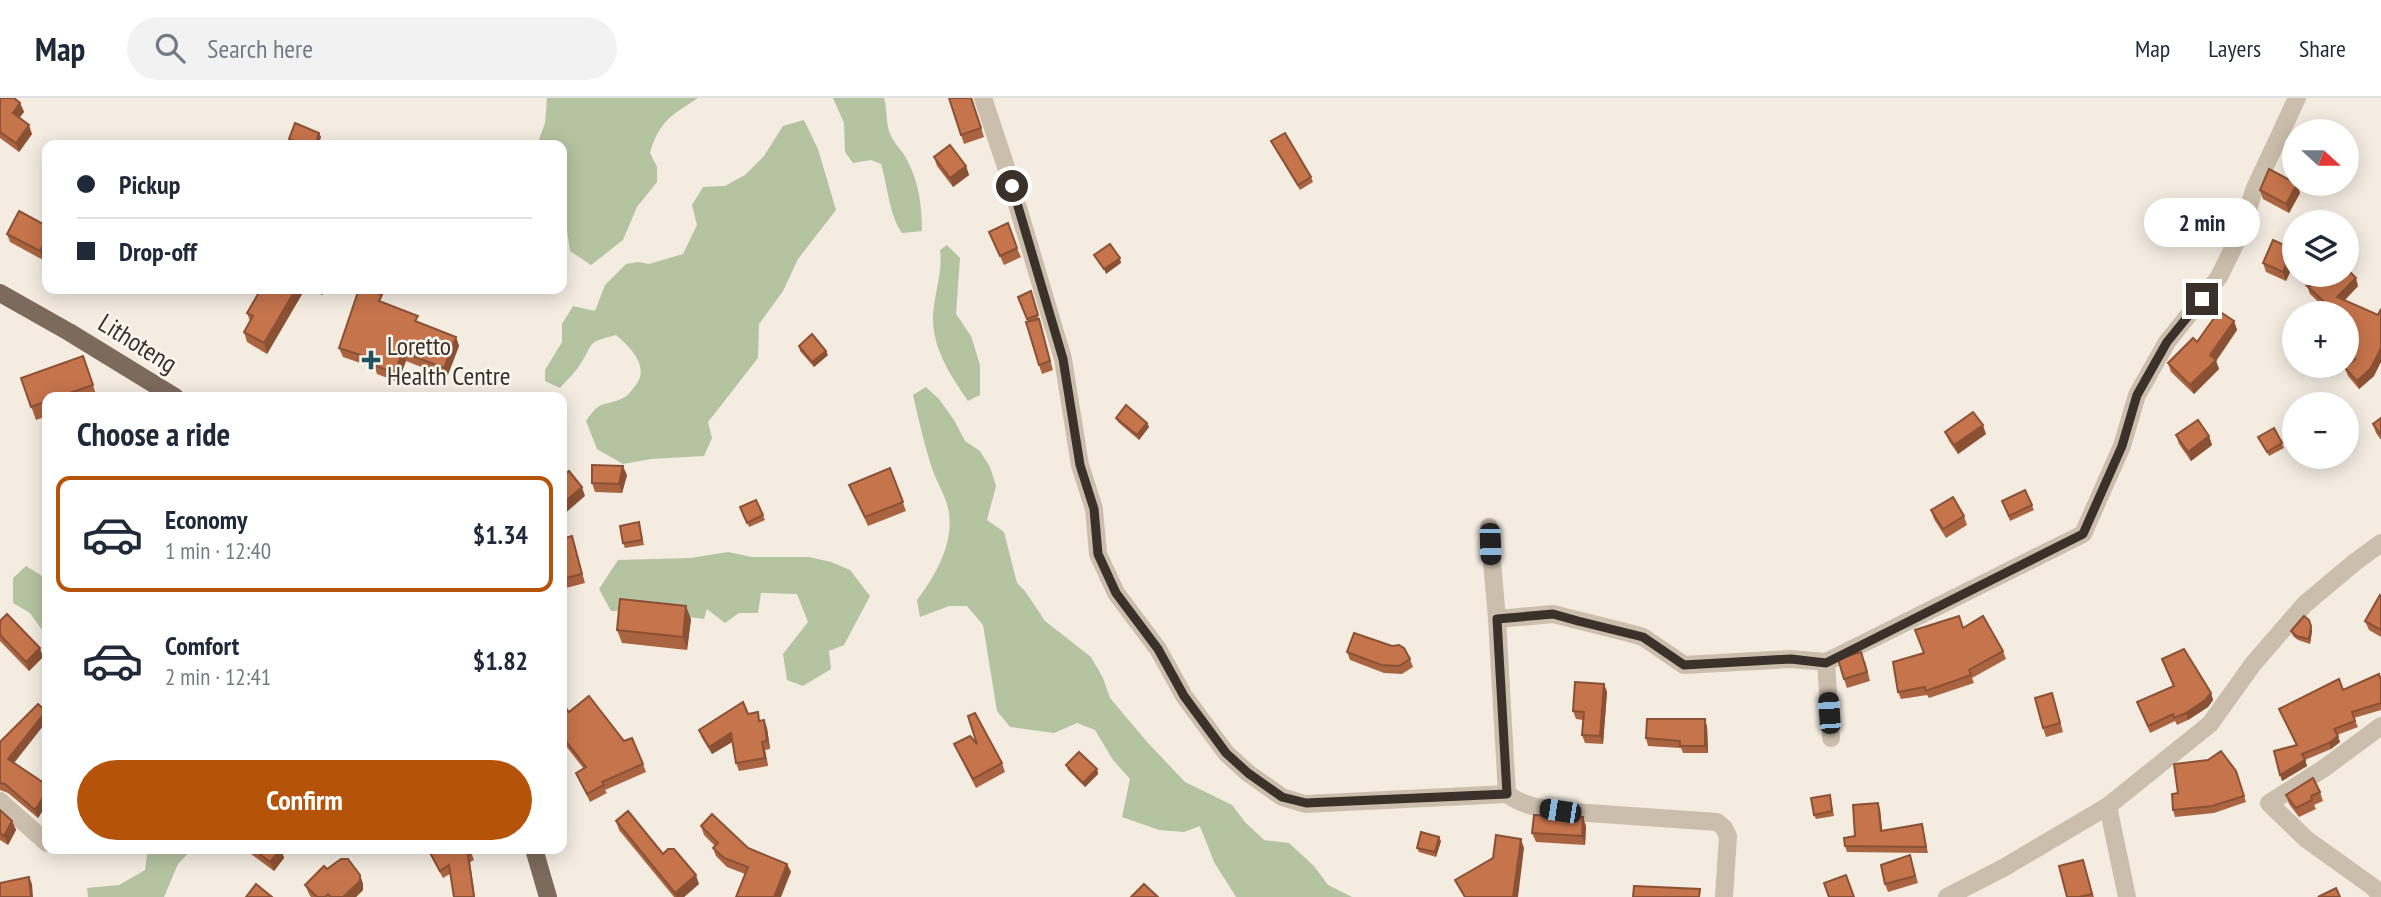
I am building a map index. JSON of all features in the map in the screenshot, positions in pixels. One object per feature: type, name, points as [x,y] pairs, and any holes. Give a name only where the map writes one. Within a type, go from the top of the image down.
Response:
[{"type":"main road","name":"Lithoteng","points":[[0,293],[167,392]]},
{"type":"main road","points":[[535,854],[548,897]]},
{"type":"street","points":[[983,98],[1063,359],[1080,465],[1094,509],[1098,554],[1116,593],[1158,649],[1184,696],[1226,753],[1248,773],[1282,797],[1306,803],[1507,794],[1517,802],[1535,808],[1717,822],[1728,836],[1724,897]]},
{"type":"street","points":[[1497,619],[1553,614],[1643,637],[1684,665],[1791,659],[1826,663],[2083,534],[2122,446],[2137,395],[2167,342],[2219,277],[2242,230],[2254,190],[2297,98]]},
{"type":"street","points":[[1489,527],[1507,794]]},
{"type":"street","points":[[1947,897],[1975,891],[2108,806],[2210,724],[2253,664],[2305,604],[2381,543]]},
{"type":"street","points":[[1826,663],[1831,738]]},
{"type":"street","points":[[2381,726],[2323,769],[2269,803],[2306,839],[2373,887],[2381,896]]},
{"type":"street","points":[[0,802],[42,839]]},
{"type":"street","points":[[2108,806],[2127,897]]},
{"type":"green space","points":[[547,98],[698,98],[674,114],[662,126],[650,153],[657,167],[657,182],[637,207],[623,240],[591,265],[570,251],[567,230],[567,140],[539,140],[545,123]]},
{"type":"green space","points":[[833,98],[884,98],[889,131],[907,160],[917,186],[922,231],[902,233],[891,209],[881,164],[871,160],[853,163],[845,152],[844,123]]},
{"type":"green space","points":[[804,120],[818,149],[836,210],[798,259],[783,291],[759,324],[758,358],[708,422],[712,438],[704,456],[651,459],[623,464],[597,449],[586,421],[599,406],[623,398],[631,391],[641,372],[637,358],[616,335],[599,340],[591,345],[577,369],[560,388],[545,381],[545,370],[562,342],[562,324],[573,306],[595,311],[605,285],[626,264],[649,264],[683,254],[697,225],[692,205],[703,187],[725,186],[745,175],[764,156],[783,126]]},
{"type":"green space","points":[[947,245],[960,258],[956,314],[971,336],[980,365],[980,395],[968,401],[944,361],[934,328],[940,250]]},
{"type":"green space","points":[[926,387],[939,399],[965,441],[980,451],[990,467],[996,486],[987,520],[1004,532],[1017,583],[1045,621],[1091,657],[1110,698],[1185,782],[1232,805],[1264,840],[1289,843],[1314,866],[1328,885],[1352,897],[1236,897],[1214,862],[1200,826],[1184,832],[1159,830],[1122,817],[1130,779],[1113,760],[1095,730],[1077,723],[1054,733],[1010,727],[997,711],[983,625],[967,606],[949,606],[920,617],[917,600],[938,567],[949,530],[947,504],[934,474],[913,395]]},
{"type":"green space","points":[[728,552],[752,557],[809,557],[850,570],[870,596],[844,645],[829,651],[831,669],[803,686],[787,680],[783,654],[808,622],[797,594],[761,593],[758,613],[739,613],[725,623],[707,609],[704,619],[644,611],[611,611],[599,589],[618,560],[691,558]]},
{"type":"green space","points":[[26,566],[42,576],[42,630],[30,613],[13,603],[13,578]]},
{"type":"green space","points":[[147,854],[187,854],[178,864],[164,897],[88,897],[87,888],[119,885],[145,870]]},
{"type":"building","points":[[0,98],[14,98],[20,103],[13,113],[29,125],[16,143],[0,132]]},
{"type":"building","points":[[949,98],[971,98],[981,128],[961,135]]},
{"type":"building","points":[[295,123],[319,133],[317,140],[289,139]]},
{"type":"building","points":[[1285,133],[1311,177],[1298,185],[1271,141]]},
{"type":"building","points":[[950,145],[966,166],[950,178],[934,157]]},
{"type":"building","points":[[2269,169],[2282,176],[2282,196],[2290,196],[2286,204],[2260,190]]},
{"type":"building","points":[[19,211],[42,223],[42,247],[40,251],[7,234]]},
{"type":"building","points":[[1008,223],[1017,248],[1000,256],[989,232]]},
{"type":"building","points":[[2273,240],[2282,244],[2282,272],[2263,263]]},
{"type":"building","points":[[1110,244],[1120,258],[1104,269],[1094,255]]},
{"type":"building","points":[[2308,287],[2347,287],[2337,297],[2346,301],[2323,301]]},
{"type":"building","points":[[1031,291],[1038,315],[1027,319],[1018,297]]},
{"type":"building","points":[[258,294],[293,294],[264,343],[244,332],[253,316],[247,313]]},
{"type":"building","points":[[357,294],[382,295],[379,301],[418,316],[415,321],[456,337],[444,368],[403,352],[394,373],[374,365],[376,360],[339,348]]},
{"type":"building","points":[[2359,307],[2378,315],[2381,309],[2381,348],[2371,368],[2357,381],[2354,378],[2359,378]]},
{"type":"building","points":[[2219,311],[2234,321],[2210,355],[2216,360],[2190,385],[2168,363],[2193,338],[2197,342]]},
{"type":"building","points":[[1039,319],[1050,361],[1039,365],[1026,322]]},
{"type":"building","points":[[812,334],[826,351],[812,362],[799,346]]},
{"type":"building","points":[[83,356],[93,385],[73,392],[42,392],[42,403],[31,407],[21,378]]},
{"type":"building","points":[[1126,405],[1147,423],[1137,435],[1116,418]]},
{"type":"building","points":[[1973,412],[1983,425],[1954,445],[1945,432]]},
{"type":"building","points":[[2381,418],[2381,435],[2373,424]]},
{"type":"building","points":[[2198,420],[2209,436],[2188,452],[2176,435]]},
{"type":"building","points":[[2274,428],[2282,443],[2267,452],[2258,437]]},
{"type":"building","points":[[592,465],[623,466],[619,484],[592,483]]},
{"type":"building","points":[[890,468],[903,502],[865,517],[849,485]]},
{"type":"building","points":[[569,471],[582,487],[567,500]]},
{"type":"building","points":[[2025,490],[2032,505],[2009,516],[2002,501]]},
{"type":"building","points":[[1953,497],[1964,516],[1943,529],[1931,510]]},
{"type":"building","points":[[756,500],[763,515],[747,523],[740,507]]},
{"type":"building","points":[[639,522],[642,540],[623,543],[620,526]]},
{"type":"building","points":[[572,536],[582,574],[567,578],[567,538]]},
{"type":"building","points":[[2381,596],[2381,630],[2365,621]]},
{"type":"building","points":[[620,599],[686,606],[683,637],[617,630]]},
{"type":"building","points":[[7,614],[40,648],[26,662],[0,635],[0,621]]},
{"type":"building","points":[[1959,616],[1963,628],[1983,616],[2003,651],[1969,670],[1971,675],[1926,691],[1925,687],[1898,692],[1893,662],[1924,653],[1915,630]]},
{"type":"building","points":[[2304,616],[2311,626],[2309,639],[2296,636],[2291,631]]},
{"type":"building","points":[[1354,633],[1392,646],[1399,645],[1410,659],[1399,666],[1381,665],[1347,652]]},
{"type":"building","points":[[2184,649],[2211,693],[2186,713],[2174,718],[2173,714],[2148,726],[2137,702],[2174,686],[2162,659]]},
{"type":"building","points":[[1861,652],[1867,672],[1844,679],[1838,659]]},
{"type":"building","points":[[2379,674],[2381,703],[2352,712],[2355,721],[2334,729],[2338,736],[2329,743],[2302,754],[2305,760],[2280,775],[2274,751],[2297,745],[2279,709],[2339,679],[2343,690]]},
{"type":"building","points":[[1575,682],[1604,684],[1600,736],[1582,735],[1584,712],[1573,711]]},
{"type":"building","points":[[2052,693],[2060,723],[2043,728],[2035,698]]},
{"type":"building","points":[[589,696],[624,741],[632,738],[643,764],[602,782],[604,785],[587,794],[576,773],[586,767],[567,742],[567,710],[569,712]]},
{"type":"building","points":[[743,702],[748,714],[758,712],[759,721],[764,720],[767,741],[762,742],[765,758],[736,763],[731,733],[709,747],[699,730]]},
{"type":"building","points":[[38,704],[42,708],[42,716],[8,759],[42,782],[42,799],[35,810],[5,784],[0,783],[0,742]]},
{"type":"building","points":[[975,713],[1002,763],[973,779],[954,744],[970,736],[977,744],[968,716]]},
{"type":"building","points":[[1647,719],[1705,719],[1705,746],[1680,746],[1680,741],[1646,738]]},
{"type":"building","points":[[2221,751],[2236,771],[2244,796],[2212,806],[2173,810],[2172,794],[2178,793],[2174,764],[2208,760]]},
{"type":"building","points":[[1079,752],[1097,769],[1083,783],[1066,765]]},
{"type":"building","points":[[2313,778],[2320,792],[2311,796],[2312,800],[2296,808],[2286,795]]},
{"type":"building","points":[[1830,795],[1832,811],[1814,815],[1811,798]]},
{"type":"building","points":[[1878,803],[1881,831],[1922,824],[1926,847],[1845,846],[1844,838],[1855,836],[1853,805]]},
{"type":"building","points":[[0,810],[12,821],[4,836],[0,833]]},
{"type":"building","points":[[628,811],[663,854],[668,849],[674,849],[696,875],[675,893],[616,821]]},
{"type":"building","points":[[712,814],[748,848],[787,864],[774,897],[736,897],[748,867],[724,858],[713,848],[718,843],[701,826]]},
{"type":"building","points":[[1534,815],[1583,817],[1582,836],[1532,833]]},
{"type":"building","points":[[1421,832],[1439,837],[1435,852],[1417,848]]},
{"type":"building","points":[[1496,835],[1521,839],[1513,897],[1465,897],[1455,880],[1493,858]]},
{"type":"building","points":[[260,854],[277,854],[270,862]]},
{"type":"building","points":[[431,854],[470,854],[474,897],[454,897],[449,865],[440,871]]},
{"type":"building","points":[[1910,855],[1915,876],[1885,884],[1881,865]]},
{"type":"building","points":[[341,859],[348,859],[360,875],[360,881],[343,897],[331,897],[328,894],[325,897],[317,897],[305,885],[324,866],[327,869]]},
{"type":"building","points":[[2083,860],[2092,894],[2067,897],[2059,866]]},
{"type":"building","points":[[1846,875],[1854,897],[1829,897],[1824,883]]},
{"type":"building","points":[[29,877],[31,897],[0,897],[0,883]]},
{"type":"building","points":[[256,884],[272,897],[246,897]]},
{"type":"building","points":[[1144,884],[1158,897],[1131,897]]},
{"type":"building","points":[[1634,886],[1700,889],[1699,897],[1633,897]]},
{"type":"building","points":[[2336,888],[2340,897],[2318,897]]},
{"type":"place","name":"Loretto Health Centre","points":[[371,360]]},
{"type":"route","points":[[1012,186],[1063,359],[1080,465],[1094,509],[1098,554],[1116,593],[1158,649],[1184,696],[1226,753],[1248,773],[1282,797],[1306,803],[1378,802],[1507,794],[1497,619],[1553,614],[1643,637],[1684,665],[1791,659],[1826,663],[2083,534],[2122,446],[2137,395],[2167,342],[2202,299]]}]
